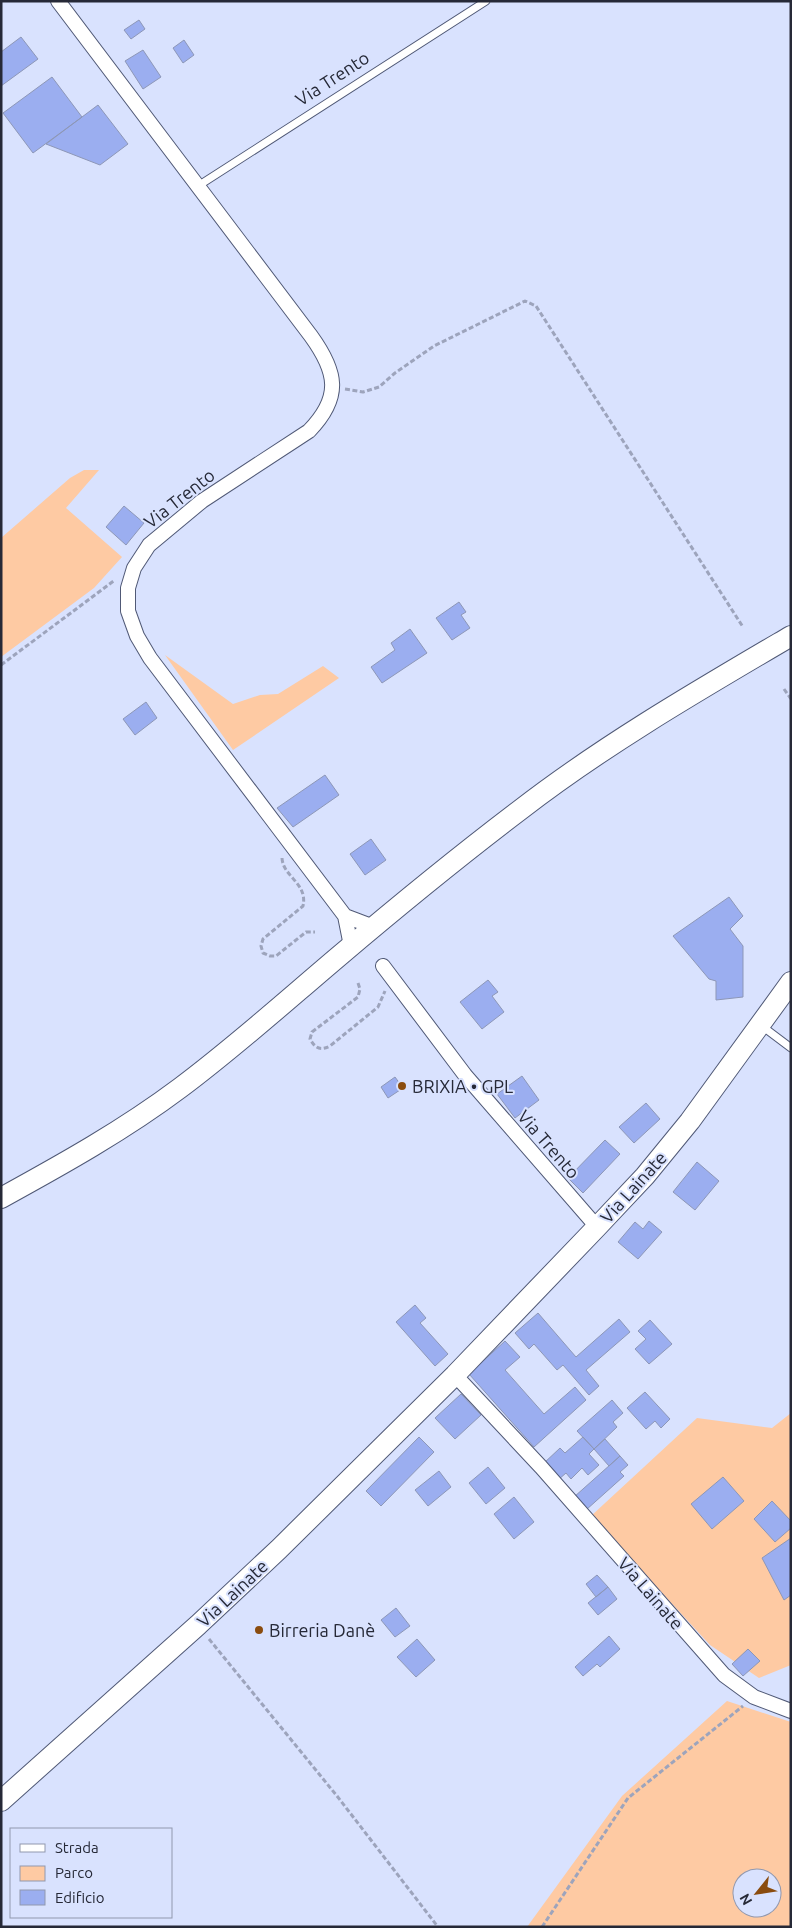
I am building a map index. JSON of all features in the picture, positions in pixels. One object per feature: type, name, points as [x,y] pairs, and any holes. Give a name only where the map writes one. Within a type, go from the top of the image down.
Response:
[{"type":"main road","points":[[1,1198],[70,1160],[180,1088],[233,1046],[374,927],[522,808],[591,759],[791,636]]},
{"type":"main road","name":"Via Lainate","points":[[1,1801],[198,1625],[279,1549],[455,1375],[645,1176],[690,1121],[791,982]]},
{"type":"street","name":"Via Trento","points":[[58,1],[322,351],[327,361],[332,385],[331,400],[321,419],[309,431],[202,501],[149,545],[134,568],[128,588],[128,611],[137,636],[150,658],[345,916]]},
{"type":"street","points":[[345,916],[374,927]]},
{"type":"street","points":[[345,916],[351,946]]},
{"type":"street","name":"Via Trento","points":[[383,966],[465,1075],[597,1227]]},
{"type":"street","name":"Via Lainate","points":[[455,1375],[541,1467],[724,1675],[753,1696],[791,1711]]},
{"type":"lane","name":"Via Trento","points":[[198,187],[486,1]]},
{"type":"lane","points":[[760,1024],[791,1048]]},
{"type":"path","points":[[332,385],[350,391],[363,392],[379,388],[395,373],[450,337],[525,301],[536,306],[744,627]]},
{"type":"path","points":[[1,665],[110,583],[134,568]]},
{"type":"path","points":[[784,690],[791,699]]},
{"type":"path","points":[[293,847],[284,855],[282,860],[284,866],[303,892],[303,906],[263,939],[261,946],[263,952],[270,956],[276,956],[306,932],[314,932]]},
{"type":"path","points":[[358,982],[360,989],[358,996],[312,1032],[310,1039],[318,1049],[330,1046],[378,1007],[385,992],[396,983]]},
{"type":"path","points":[[198,1625],[337,1796],[438,1927]]},
{"type":"path","points":[[542,1927],[628,1798],[753,1696]]},
{"type":"green space","points":[[84,470],[99,470],[66,508],[122,557],[94,588],[1,657],[1,538],[70,478]]},
{"type":"green space","points":[[165,655],[233,704],[260,695],[278,694],[323,666],[339,678],[233,750]]},
{"type":"green space","points":[[791,1413],[791,1665],[759,1678],[710,1645],[591,1516],[697,1418],[772,1428]]},
{"type":"green space","points":[[727,1701],[791,1722],[791,1927],[527,1927],[622,1796]]},
{"type":"building","points":[[139,20],[145,29],[131,39],[124,30]]},
{"type":"building","points":[[21,37],[38,59],[1,86],[1,52]]},
{"type":"building","points":[[184,40],[194,55],[183,63],[173,48]]},
{"type":"building","points":[[143,50],[161,77],[143,89],[125,61]]},
{"type":"building","points":[[52,77],[82,117],[33,153],[3,113]]},
{"type":"building","points":[[98,105],[128,144],[100,165],[46,144]]},
{"type":"building","points":[[124,506],[144,523],[126,545],[106,527]]},
{"type":"building","points":[[459,602],[466,612],[461,615],[470,628],[452,640],[436,618]]},
{"type":"building","points":[[410,629],[427,653],[382,683],[371,667],[395,650],[391,643]]},
{"type":"building","points":[[146,702],[157,718],[135,735],[123,719]]},
{"type":"building","points":[[325,775],[339,795],[293,827],[277,808]]},
{"type":"building","points":[[371,839],[386,860],[365,875],[350,854]]},
{"type":"building","points":[[729,897],[743,916],[730,929],[743,946],[743,997],[716,1000],[716,981],[709,979],[673,936]]},
{"type":"building","points":[[488,980],[498,992],[492,996],[504,1012],[482,1029],[460,1002]]},
{"type":"building","points":[[522,1076],[539,1100],[515,1118],[497,1094]]},
{"type":"building","points":[[395,1077],[403,1088],[388,1098],[381,1087]]},
{"type":"building","points":[[646,1103],[660,1119],[634,1143],[619,1127]]},
{"type":"building","points":[[605,1140],[620,1154],[583,1193],[568,1178]]},
{"type":"building","points":[[697,1162],[719,1181],[695,1210],[673,1192]]},
{"type":"building","points":[[649,1221],[662,1232],[638,1259],[618,1242],[635,1222],[643,1229]]},
{"type":"building","points":[[415,1305],[426,1318],[420,1323],[448,1354],[435,1366],[396,1322]]},
{"type":"building","points":[[538,1313],[576,1357],[619,1319],[630,1332],[586,1370],[599,1386],[589,1395],[563,1365],[557,1370],[534,1344],[529,1349],[515,1333]]},
{"type":"building","points":[[650,1320],[672,1344],[649,1364],[635,1349],[646,1339],[638,1331]]},
{"type":"building","points":[[505,1341],[520,1357],[505,1370],[544,1414],[575,1387],[586,1400],[534,1447],[469,1374]]},
{"type":"building","points":[[645,1392],[670,1419],[661,1428],[655,1421],[646,1429],[627,1408]]},
{"type":"building","points":[[461,1394],[481,1415],[455,1439],[435,1418]]},
{"type":"building","points":[[612,1400],[623,1413],[613,1422],[617,1427],[594,1449],[577,1431]]},
{"type":"building","points":[[419,1437],[434,1452],[381,1506],[366,1491]]},
{"type":"building","points":[[583,1437],[594,1449],[589,1454],[599,1465],[588,1475],[582,1468],[571,1479],[566,1473],[558,1480],[543,1464],[560,1448],[565,1453]]},
{"type":"building","points":[[605,1439],[620,1456],[609,1466],[594,1449]]},
{"type":"building","points":[[620,1456],[628,1465],[620,1472],[624,1476],[586,1510],[574,1497]]},
{"type":"building","points":[[488,1467],[505,1488],[486,1504],[469,1483]]},
{"type":"building","points":[[439,1471],[451,1487],[428,1506],[415,1490]]},
{"type":"building","points":[[723,1477],[744,1501],[712,1529],[691,1504]]},
{"type":"building","points":[[514,1497],[534,1522],[514,1539],[494,1514]]},
{"type":"building","points":[[772,1501],[791,1521],[791,1528],[775,1542],[754,1519]]},
{"type":"building","points":[[791,1538],[791,1595],[784,1600],[762,1558]]},
{"type":"building","points":[[597,1575],[608,1587],[596,1597],[586,1584]]},
{"type":"building","points":[[608,1587],[617,1599],[598,1615],[588,1603]]},
{"type":"building","points":[[396,1608],[410,1626],[395,1637],[381,1620]]},
{"type":"building","points":[[609,1636],[620,1649],[600,1667],[597,1664],[583,1676],[575,1667]]},
{"type":"building","points":[[417,1639],[435,1660],[416,1677],[397,1657]]},
{"type":"building","points":[[748,1649],[760,1661],[743,1676],[732,1664]]},
{"type":"place","name":"BRIXIA • GPL","points":[[402,1086]]},
{"type":"place","name":"Birreria Danè","points":[[259,1630]]}]
